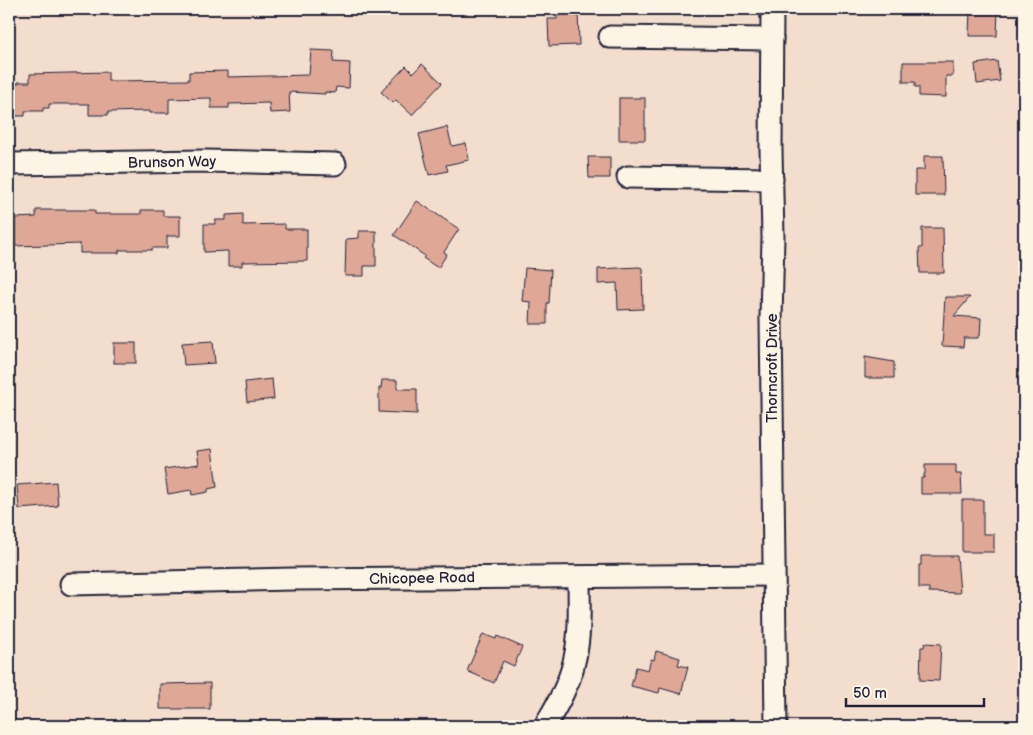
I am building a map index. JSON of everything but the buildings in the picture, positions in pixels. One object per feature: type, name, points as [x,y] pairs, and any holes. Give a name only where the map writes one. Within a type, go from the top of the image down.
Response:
[{"type":"street","name":"Thorncroft Drive","points":[[772,9],[773,575],[776,726]]},
{"type":"street","points":[[610,37],[772,39]]},
{"type":"street","name":"Brunson Way","points":[[9,164],[205,161],[335,164]]},
{"type":"street","points":[[628,177],[772,178]]},
{"type":"street","name":"Chicopee Road","points":[[71,584],[773,575]]},
{"type":"street","points":[[545,726],[558,704],[574,664],[579,634],[578,577]]}]
